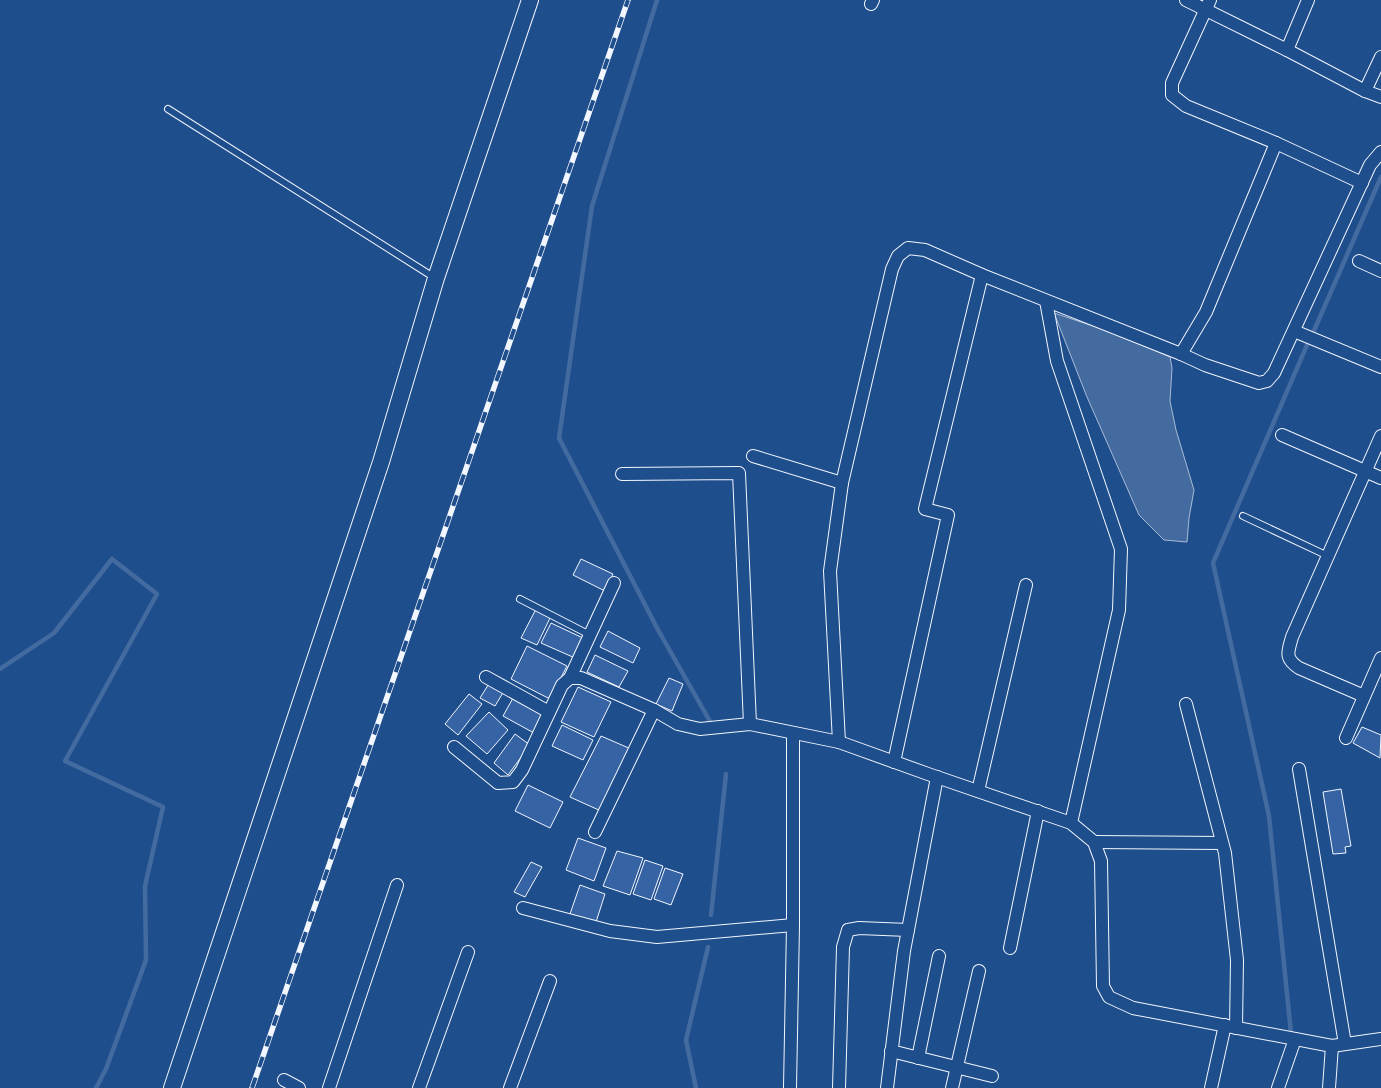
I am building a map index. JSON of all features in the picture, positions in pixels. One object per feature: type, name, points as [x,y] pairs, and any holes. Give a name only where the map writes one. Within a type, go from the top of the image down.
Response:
[{"type":"street","points":[[172,1088],[381,462],[436,278],[530,0]]},
{"type":"street","points":[[1186,0],[1207,4],[1287,50],[1365,91],[1381,96]]},
{"type":"street","points":[[1287,50],[1308,0]]},
{"type":"street","points":[[1207,4],[1172,83],[1172,95],[1186,106],[1276,143],[1362,184]]},
{"type":"street","points":[[1365,91],[1381,57]]},
{"type":"street","points":[[1181,354],[1206,312],[1276,143]]},
{"type":"street","points":[[839,742],[830,571],[842,483],[892,269],[898,256],[908,248],[925,250],[1205,365],[1259,383],[1267,381],[1274,373],[1370,165],[1381,152]]},
{"type":"street","points":[[1359,262],[1381,270]]},
{"type":"street","points":[[894,762],[948,515],[925,509],[982,275]]},
{"type":"street","points":[[1046,301],[1057,360],[1121,549],[1118,610],[1071,823]]},
{"type":"street","points":[[1294,331],[1381,367]]},
{"type":"street","points":[[1282,435],[1381,478]]},
{"type":"street","points":[[1364,696],[1299,668],[1290,662],[1288,654],[1292,637],[1381,436]]},
{"type":"street","points":[[753,456],[842,483]]},
{"type":"street","points":[[622,474],[739,473],[750,724]]},
{"type":"street","points":[[454,747],[498,783],[514,782],[522,770],[562,685],[570,678],[614,583]]},
{"type":"street","points":[[978,791],[1026,585]]},
{"type":"street","points":[[1346,738],[1381,658]]},
{"type":"street","points":[[486,677],[549,712]]},
{"type":"street","points":[[570,678],[581,678],[654,710],[678,724],[700,729],[750,724],[839,742],[1071,823],[1094,842],[1101,861],[1104,986],[1109,997],[1134,1008],[1332,1046],[1381,1039]]},
{"type":"street","points":[[1186,704],[1222,843],[1237,960],[1230,1026],[1211,1088]]},
{"type":"street","points":[[594,832],[654,710]]},
{"type":"street","points":[[790,1088],[793,925],[793,733]]},
{"type":"street","points":[[1299,769],[1345,1044]]},
{"type":"street","points":[[887,1088],[898,984],[937,777]]},
{"type":"street","points":[[1010,948],[1038,811]]},
{"type":"street","points":[[1094,842],[1222,843]]},
{"type":"street","points":[[328,1088],[397,885]]},
{"type":"street","points":[[523,908],[610,931],[658,937],[793,925]]},
{"type":"street","points":[[839,1088],[844,937],[848,930],[858,928],[908,930]]},
{"type":"street","points":[[419,1088],[468,952]]},
{"type":"street","points":[[918,1058],[939,956]]},
{"type":"street","points":[[952,1088],[979,971]]},
{"type":"street","points":[[510,1088],[550,981]]},
{"type":"street","points":[[1278,1088],[1295,1039]]},
{"type":"street","points":[[1329,1088],[1332,1046]]},
{"type":"street","points":[[891,1051],[992,1076]]},
{"type":"street","points":[[284,1080],[299,1088]]},
{"type":"lane","points":[[168,109],[436,278]]},
{"type":"lane","points":[[1244,516],[1328,556]]},
{"type":"lane","points":[[520,599],[590,635]]},
{"type":"water","points":[[1054,313],[1120,335],[1170,357],[1172,368],[1170,401],[1176,430],[1194,490],[1187,542],[1164,540],[1139,515],[1087,397]]},
{"type":"building","points":[[581,559],[613,574],[605,591],[573,575]]},
{"type":"building","points":[[536,609],[551,616],[537,645],[521,638]]},
{"type":"building","points":[[551,623],[585,639],[575,658],[541,643]]},
{"type":"building","points":[[608,631],[640,648],[633,663],[600,647]]},
{"type":"building","points":[[527,646],[567,666],[550,699],[511,679]]},
{"type":"building","points":[[595,655],[628,671],[619,687],[587,672]]},
{"type":"building","points":[[669,678],[683,684],[672,711],[656,704]]},
{"type":"building","points":[[490,682],[504,691],[495,706],[480,698]]},
{"type":"building","points":[[578,687],[611,702],[594,737],[561,722]]},
{"type":"building","points":[[469,694],[482,704],[458,735],[445,724]]},
{"type":"building","points":[[513,698],[543,714],[534,733],[503,716]]},
{"type":"building","points":[[489,712],[508,730],[487,754],[466,736]]},
{"type":"building","points":[[562,725],[593,740],[583,760],[552,746]]},
{"type":"building","points":[[1362,727],[1381,735],[1380,758],[1353,743]]},
{"type":"building","points":[[515,734],[530,745],[508,775],[494,763]]},
{"type":"building","points":[[601,736],[631,749],[601,811],[570,797]]},
{"type":"building","points":[[528,785],[563,802],[550,828],[515,811]]},
{"type":"building","points":[[1341,789],[1351,846],[1345,847],[1346,853],[1333,854],[1323,792]]},
{"type":"building","points":[[578,838],[606,848],[594,881],[566,870]]},
{"type":"building","points":[[617,851],[643,858],[630,895],[603,886]]},
{"type":"building","points":[[645,860],[663,866],[651,900],[633,894]]},
{"type":"building","points":[[531,862],[542,867],[525,897],[514,892]]},
{"type":"building","points":[[665,868],[683,874],[671,905],[654,899]]},
{"type":"building","points":[[580,885],[605,894],[596,922],[570,914]]},
{"type":"waterway","points":[[657,0],[592,206],[559,438],[657,628],[712,725]]},
{"type":"waterway","points":[[1313,333],[1381,177]]},
{"type":"waterway","points":[[1291,1033],[1269,816],[1213,563],[1307,345]]},
{"type":"waterway","points":[[0,669],[54,633],[112,559],[157,594],[65,761],[163,807],[145,886],[146,960],[106,1069],[96,1088]]},
{"type":"waterway","points":[[711,915],[726,774]]},
{"type":"waterway","points":[[696,1088],[686,1040],[708,947]]},
{"type":"railway","points":[[252,1088],[628,0]]}]
